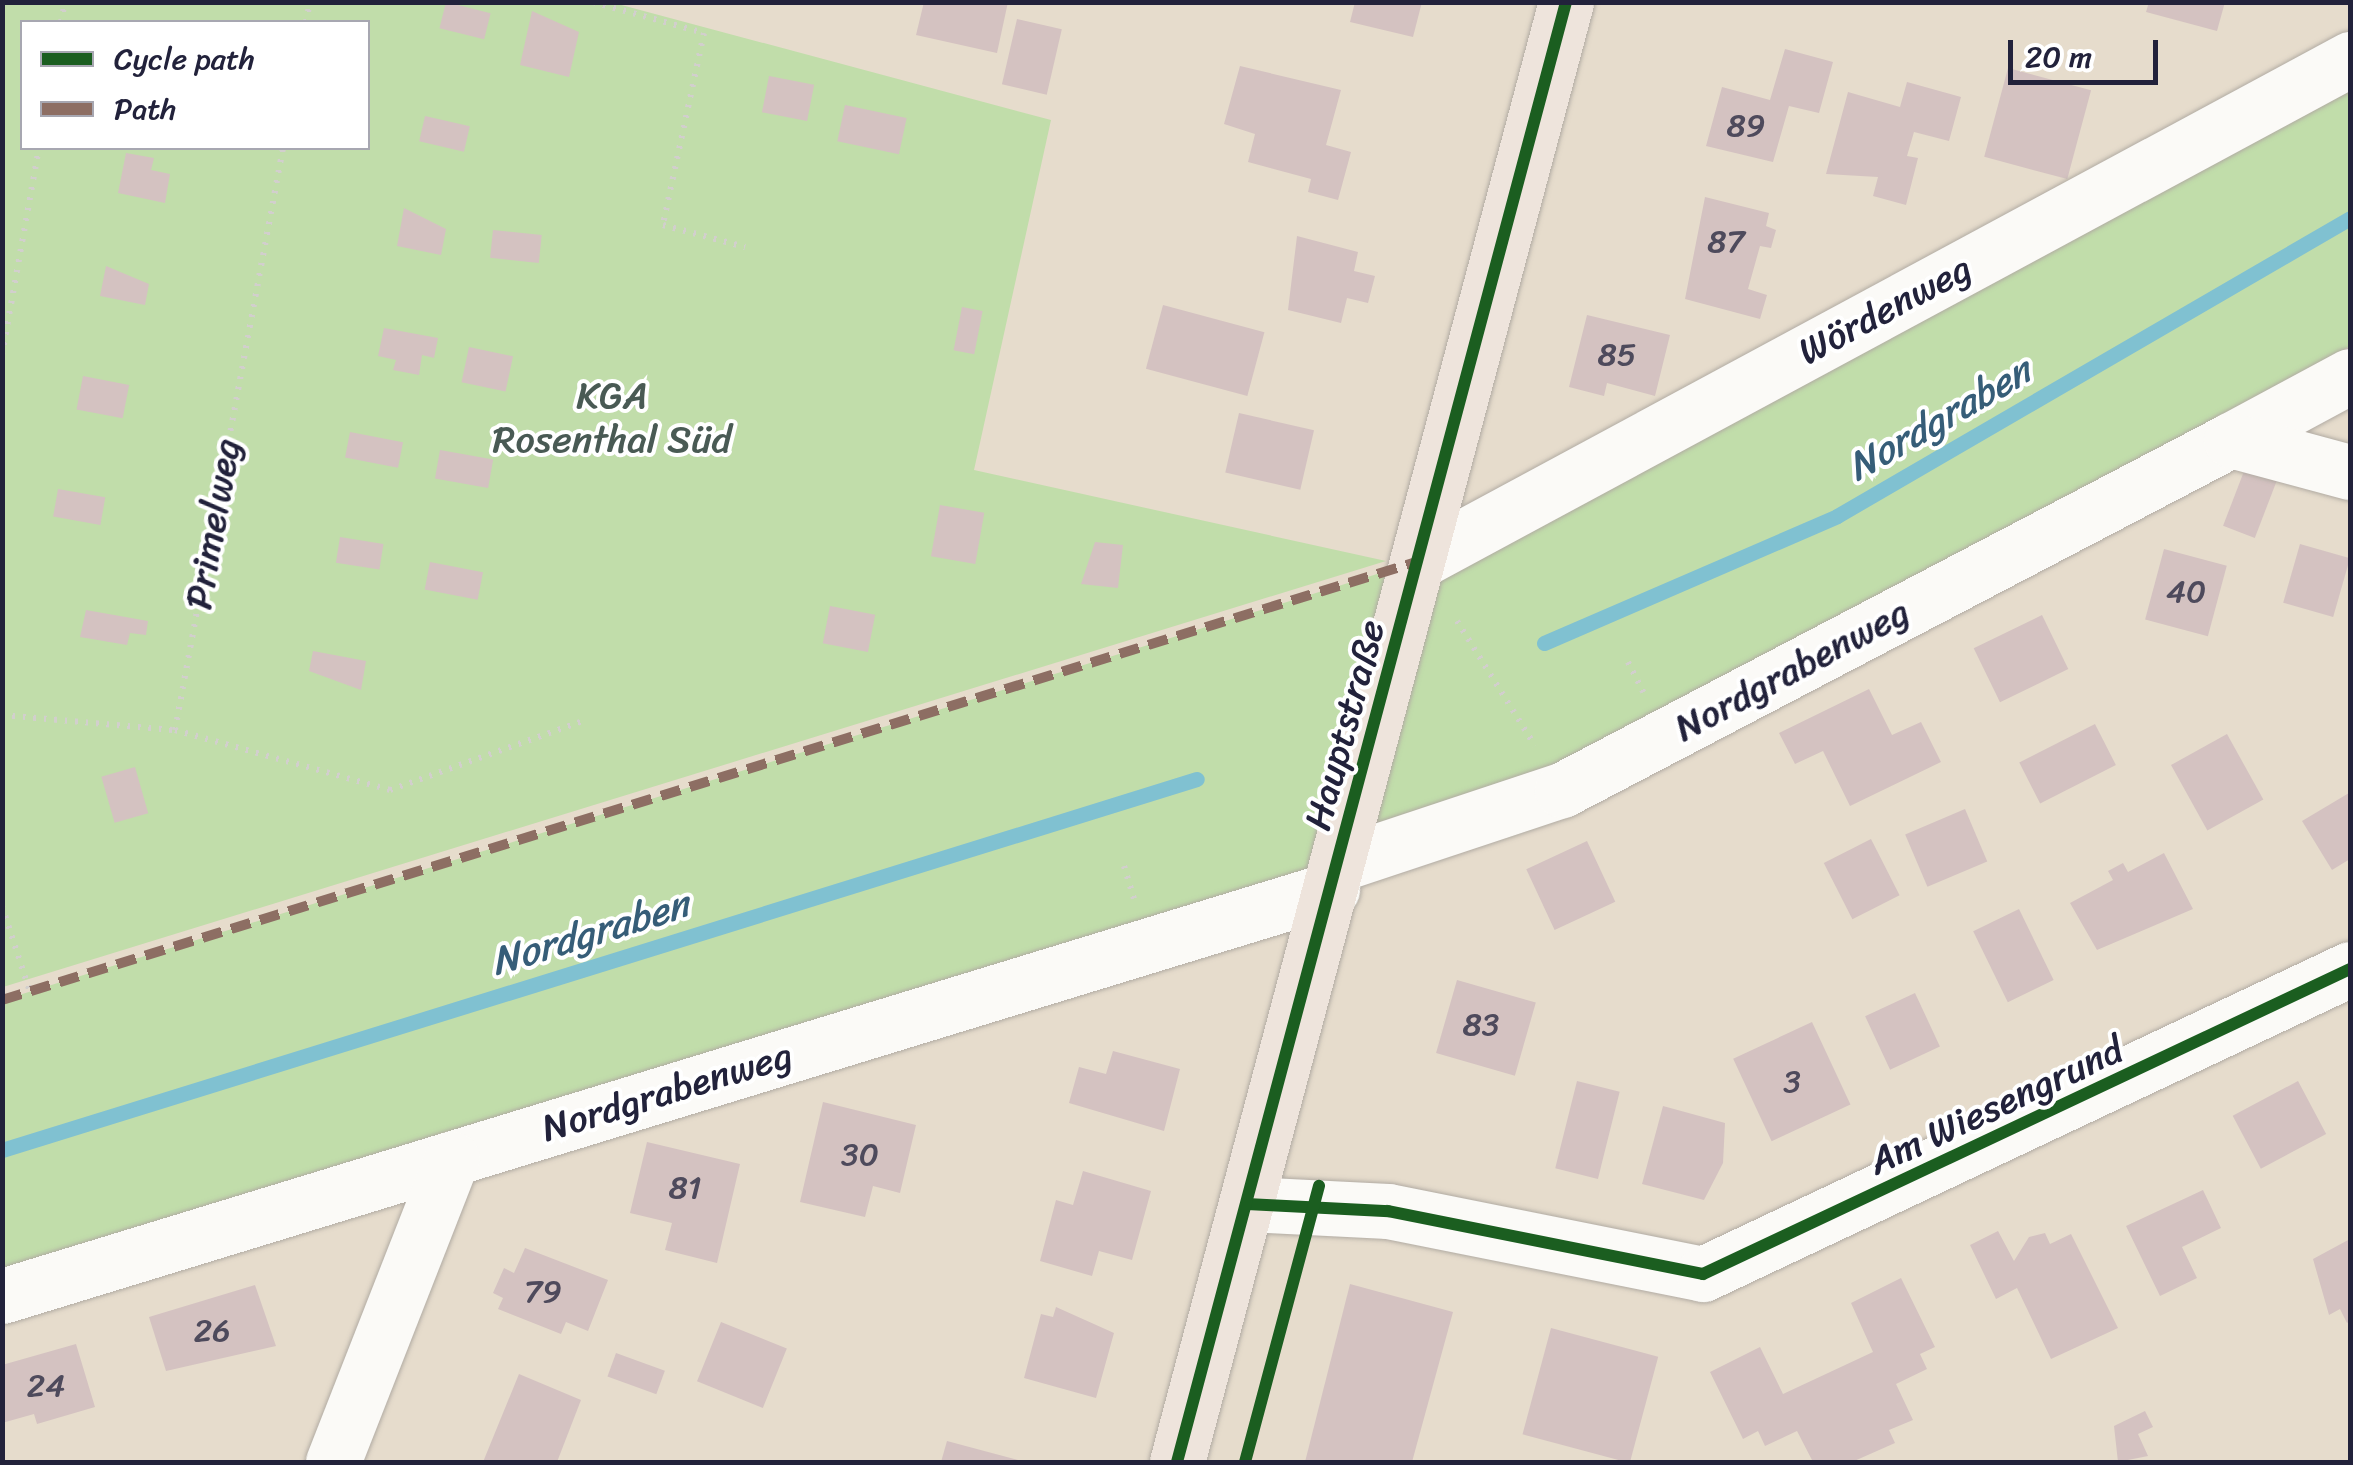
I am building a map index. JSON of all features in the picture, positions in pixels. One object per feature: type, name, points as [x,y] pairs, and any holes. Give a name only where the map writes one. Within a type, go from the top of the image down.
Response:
[{"type":"main road","name":"Hauptstraße","points":[[1177,1462],[1566,2]]},
{"type":"street","name":"Wördenweg","points":[[1419,561],[2350,58]]},
{"type":"street","name":"Nordgrabenweg","points":[[2,1296],[452,1159],[1335,876],[1562,790],[2350,376]]},
{"type":"street","points":[[2231,440],[2350,472]]},
{"type":"street","name":"Am Wiesengrund","points":[[1248,1204],[1388,1211],[1703,1274],[2350,969]]},
{"type":"street","points":[[333,1462],[452,1159]]},
{"type":"path","points":[[593,2],[704,32],[662,225],[745,247]]},
{"type":"path","points":[[2,356],[39,150]]},
{"type":"path","points":[[1419,561],[1562,790]]},
{"type":"path","points":[[2,716],[175,730],[390,790],[585,720]]},
{"type":"path","points":[[2,906],[30,992]]},
{"type":"green space","name":"KGA Rosenthal Süd","points":[[3,3],[614,3],[1051,120],[974,470],[1386,561],[3,987]]},
{"type":"green space","points":[[2350,35],[2350,346],[1665,736],[1562,790],[3,1276],[3,1000],[1419,561]]},
{"type":"building","points":[[446,2],[491,13],[484,39],[439,28]]},
{"type":"building","points":[[924,2],[1008,2],[997,53],[916,35]]},
{"type":"building","points":[[1355,2],[1422,2],[1413,37],[1350,22]]},
{"type":"building","points":[[2149,2],[2225,2],[2217,31],[2146,12]]},
{"type":"building","points":[[532,11],[579,32],[569,77],[520,65]]},
{"type":"building","points":[[1017,19],[1062,29],[1047,95],[1002,84]]},
{"type":"building","points":[[1785,49],[1833,62],[1819,113],[1789,106],[1773,162],[1706,146],[1722,87],[1770,100]]},
{"type":"building","points":[[1240,66],[1341,90],[1326,145],[1351,152],[1338,200],[1308,192],[1311,179],[1248,162],[1255,134],[1224,124]]},
{"type":"building","points":[[2008,68],[2091,90],[2067,179],[1984,157]]},
{"type":"building","points":[[769,76],[814,85],[807,121],[762,112]]},
{"type":"building","points":[[1907,82],[1961,97],[1949,141],[1914,132],[1907,156],[1918,158],[1906,205],[1873,196],[1878,177],[1826,174],[1848,92],[1900,107]]},
{"type":"building","points":[[845,105],[907,118],[899,154],[837,141]]},
{"type":"building","points":[[425,116],[470,126],[464,152],[419,141]]},
{"type":"building","points":[[126,153],[154,158],[151,170],[170,174],[165,203],[118,193]]},
{"type":"building","points":[[1705,197],[1769,213],[1766,226],[1776,230],[1771,248],[1760,246],[1748,289],[1767,295],[1760,319],[1685,299]]},
{"type":"building","points":[[404,208],[446,229],[441,255],[397,246]]},
{"type":"building","points":[[493,230],[542,235],[539,263],[490,258]]},
{"type":"building","points":[[1297,236],[1358,252],[1354,271],[1375,276],[1368,303],[1347,298],[1341,323],[1288,310]]},
{"type":"building","points":[[106,266],[149,284],[145,305],[100,296]]},
{"type":"building","points":[[1163,305],[1264,332],[1247,396],[1146,369]]},
{"type":"building","points":[[962,307],[983,311],[974,354],[954,350]]},
{"type":"building","points":[[1587,315],[1670,335],[1655,396],[1607,383],[1604,396],[1569,387]]},
{"type":"building","points":[[384,328],[438,338],[434,358],[422,355],[419,375],[393,370],[396,360],[378,356]]},
{"type":"building","points":[[469,347],[513,356],[506,392],[462,382]]},
{"type":"building","points":[[83,376],[129,385],[123,418],[77,409]]},
{"type":"building","points":[[1239,413],[1314,430],[1300,490],[1225,472]]},
{"type":"building","points":[[350,432],[403,442],[398,468],[345,458]]},
{"type":"building","points":[[440,450],[493,459],[488,488],[435,479]]},
{"type":"building","points":[[2246,466],[2278,478],[2255,538],[2223,526]]},
{"type":"building","points":[[58,489],[105,497],[100,525],[53,517]]},
{"type":"building","points":[[940,505],[984,513],[975,564],[931,556]]},
{"type":"building","points":[[340,537],[383,544],[379,570],[336,563]]},
{"type":"building","points":[[1095,542],[1123,545],[1118,588],[1081,584]]},
{"type":"building","points":[[2300,544],[2350,558],[2333,617],[2283,603]]},
{"type":"building","points":[[2164,549],[2227,566],[2208,636],[2145,620]]},
{"type":"building","points":[[430,562],[483,572],[478,600],[425,589]]},
{"type":"building","points":[[830,606],[875,615],[868,652],[823,643]]},
{"type":"building","points":[[86,610],[148,621],[146,635],[130,633],[127,645],[80,637]]},
{"type":"building","points":[[2042,615],[2068,669],[2000,702],[1974,648]]},
{"type":"building","points":[[313,651],[366,661],[361,690],[309,671]]},
{"type":"building","points":[[1869,689],[1892,735],[1921,722],[1941,762],[1850,806],[1823,751],[1795,764],[1779,733]]},
{"type":"building","points":[[2095,724],[2116,765],[2040,804],[2019,763]]},
{"type":"building","points":[[2227,734],[2263,800],[2207,831],[2171,765]]},
{"type":"building","points":[[135,767],[148,813],[115,823],[101,777]]},
{"type":"building","points":[[2349,793],[2350,859],[2332,870],[2302,821]]},
{"type":"building","points":[[1965,809],[1987,861],[1927,887],[1905,834]]},
{"type":"building","points":[[1871,839],[1900,895],[1852,919],[1824,863]]},
{"type":"building","points":[[1587,841],[1615,902],[1555,930],[1526,869]]},
{"type":"building","points":[[2164,853],[2193,909],[2097,950],[2070,903],[2113,880],[2108,871],[2123,863],[2128,872]]},
{"type":"building","points":[[2019,909],[2054,980],[2008,1002],[1973,931]]},
{"type":"building","points":[[1457,980],[1536,1003],[1515,1076],[1436,1053]]},
{"type":"building","points":[[1915,993],[1940,1046],[1890,1070],[1865,1016]]},
{"type":"building","points":[[1812,1022],[1850,1104],[1772,1141],[1733,1059]]},
{"type":"building","points":[[1113,1051],[1180,1069],[1164,1131],[1069,1103],[1079,1067],[1106,1074]]},
{"type":"building","points":[[1577,1081],[1620,1092],[1598,1179],[1555,1168]]},
{"type":"building","points":[[2298,1081],[2326,1134],[2261,1169],[2233,1116]]},
{"type":"building","points":[[823,1102],[916,1125],[900,1193],[873,1186],[865,1217],[800,1202]]},
{"type":"building","points":[[1663,1106],[1725,1123],[1723,1163],[1704,1200],[1642,1184]]},
{"type":"building","points":[[647,1142],[740,1164],[717,1263],[665,1250],[672,1223],[630,1213]]},
{"type":"building","points":[[1083,1171],[1151,1191],[1132,1260],[1099,1251],[1092,1276],[1040,1261],[1056,1200],[1073,1205]]},
{"type":"building","points":[[2203,1190],[2221,1228],[2182,1247],[2197,1278],[2160,1296],[2126,1226]]},
{"type":"building","points":[[1998,1231],[2014,1261],[2029,1237],[2045,1233],[2050,1244],[2071,1234],[2118,1328],[2051,1359],[2017,1288],[1996,1299],[1970,1245]]},
{"type":"building","points":[[2350,1239],[2347,1323],[2340,1309],[2329,1315],[2313,1259]]},
{"type":"building","points":[[525,1248],[608,1280],[588,1331],[566,1322],[561,1334],[498,1309],[503,1298],[493,1293],[504,1268],[514,1273]]},
{"type":"building","points":[[1901,1278],[1935,1347],[1920,1354],[1927,1369],[1896,1384],[1913,1420],[1889,1430],[1895,1443],[1852,1462],[1813,1462],[1797,1431],[1765,1446],[1758,1431],[1743,1439],[1710,1372],[1760,1347],[1783,1394],[1873,1352],[1851,1303]]},
{"type":"building","points":[[1350,1284],[1453,1312],[1412,1462],[1305,1462]]},
{"type":"building","points":[[255,1285],[276,1346],[166,1371],[149,1317]]},
{"type":"building","points":[[1056,1307],[1114,1333],[1096,1398],[1024,1378],[1041,1314],[1053,1317]]},
{"type":"building","points":[[721,1322],[787,1349],[763,1408],[697,1381]]},
{"type":"building","points":[[1551,1328],[1658,1357],[1630,1462],[1523,1434]]},
{"type":"building","points":[[76,1344],[95,1407],[37,1424],[34,1414],[2,1423],[2,1365]]},
{"type":"building","points":[[616,1353],[665,1371],[656,1394],[607,1376]]},
{"type":"building","points":[[519,1374],[581,1400],[557,1462],[483,1462]]},
{"type":"building","points":[[2145,1411],[2153,1427],[2138,1434],[2148,1456],[2118,1462],[2114,1426]]},
{"type":"building","points":[[947,1441],[1022,1461],[1022,1462],[941,1462]]},
{"type":"waterway","name":"Nordgraben","points":[[1544,643],[1837,516],[2350,218]]},
{"type":"waterway","name":"Nordgraben","points":[[2,1150],[1197,779]]},
{"type":"marked path","points":[[2,1000],[1419,561]]},
{"type":"cycle path","points":[[1177,1462],[1566,2]]},
{"type":"cycle path","points":[[1248,1204],[1388,1211],[1703,1274],[2350,969]]},
{"type":"cycle path","points":[[1245,1462],[1319,1186]]}]
